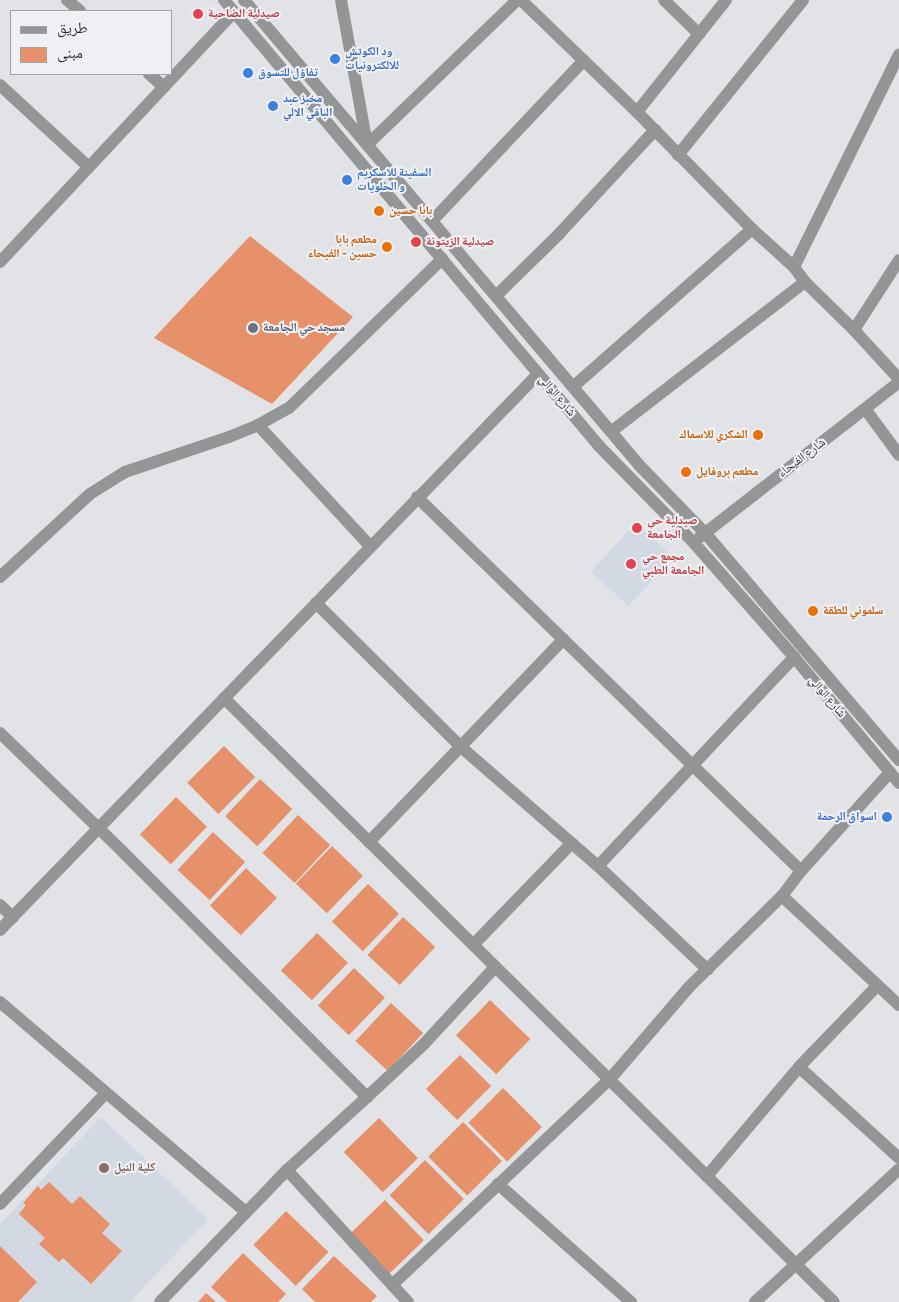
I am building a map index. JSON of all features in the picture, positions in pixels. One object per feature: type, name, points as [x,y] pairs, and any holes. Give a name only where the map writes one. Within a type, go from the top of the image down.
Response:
[{"type":"street","points":[[67,0],[79,10]]},
{"type":"street","name":"شارع الوالي","points":[[224,0],[611,459],[694,543],[794,657],[899,784]]},
{"type":"street","name":"شارع الوالي","points":[[244,0],[574,386],[662,492],[705,533],[897,754]]},
{"type":"street","points":[[341,0],[367,146]]},
{"type":"street","points":[[367,146],[519,0],[637,112],[752,229],[794,266],[805,282],[854,330],[899,380]]},
{"type":"street","points":[[664,0],[699,34]]},
{"type":"street","points":[[637,112],[726,0]]},
{"type":"street","points":[[678,155],[803,0]]},
{"type":"street","points":[[2,256],[89,167],[234,12]]},
{"type":"street","points":[[794,266],[899,55]]},
{"type":"street","points":[[432,221],[584,60]]},
{"type":"street","points":[[150,75],[164,87]]},
{"type":"street","points":[[0,85],[89,167]]},
{"type":"street","points":[[496,296],[559,234],[655,130]]},
{"type":"street","points":[[574,386],[752,229]]},
{"type":"street","points":[[0,577],[90,494],[125,472],[258,425],[289,408],[442,259]]},
{"type":"street","points":[[854,330],[899,260]]},
{"type":"street","points":[[612,431],[805,282]]},
{"type":"street","points":[[0,930],[538,374]]},
{"type":"street","name":"شارع الفيحاء","points":[[694,543],[866,410],[899,380]]},
{"type":"street","points":[[866,410],[899,455]]},
{"type":"street","points":[[258,425],[370,546]]},
{"type":"street","points":[[417,497],[801,871]]},
{"type":"street","points":[[316,604],[461,746],[598,866],[708,970]]},
{"type":"street","points":[[369,842],[564,639]]},
{"type":"street","points":[[598,866],[794,657]]},
{"type":"street","points":[[224,698],[834,1302]]},
{"type":"street","points":[[0,733],[99,828],[367,1097]]},
{"type":"street","points":[[392,1285],[610,1079],[689,986],[708,970],[782,896],[801,871],[890,772]]},
{"type":"street","points":[[474,945],[572,843]]},
{"type":"street","points":[[782,896],[899,1005]]},
{"type":"street","points":[[0,905],[13,917]]},
{"type":"street","points":[[160,1302],[287,1170],[424,1044],[495,968]]},
{"type":"street","points":[[707,1176],[799,1067],[877,986]]},
{"type":"street","points":[[0,1002],[246,1212]]},
{"type":"street","points":[[799,1067],[899,1158]]},
{"type":"street","points":[[0,1204],[106,1093]]},
{"type":"street","points":[[755,1302],[899,1169]]},
{"type":"street","points":[[287,1170],[408,1302]]},
{"type":"street","points":[[498,1184],[631,1302]]},
{"type":"shaded area","name":"مجمع حي الجامعة الطبي","points":[[636,523],[673,558],[628,606],[591,571]]},
{"type":"shaded area","name":"كلية النيل","points":[[101,1117],[208,1219],[130,1302],[0,1302],[0,1224]]},
{"type":"building","name":"مسجد حي الجامعة","points":[[250,236],[353,317],[272,404],[154,338]]},
{"type":"building","points":[[224,746],[255,777],[218,814],[187,783]]},
{"type":"building","points":[[260,779],[292,809],[257,846],[225,816]]},
{"type":"building","points":[[176,797],[207,827],[171,864],[140,834]]},
{"type":"building","points":[[298,815],[330,845],[295,883],[263,853]]},
{"type":"building","points":[[213,832],[245,862],[210,900],[178,870]]},
{"type":"building","points":[[332,846],[363,876],[327,913],[296,883]]},
{"type":"building","points":[[246,868],[277,898],[241,935],[210,905]]},
{"type":"building","points":[[368,884],[399,914],[363,951],[332,921]]},
{"type":"building","points":[[403,917],[435,947],[400,985],[368,955]]},
{"type":"building","points":[[317,933],[348,963],[312,1000],[281,970]]},
{"type":"building","points":[[354,968],[385,998],[349,1035],[318,1005]]},
{"type":"building","points":[[490,1000],[530,1039],[496,1074],[456,1035]]},
{"type":"building","points":[[391,1003],[423,1033],[388,1071],[356,1041]]},
{"type":"building","points":[[460,1055],[491,1086],[457,1120],[426,1089]]},
{"type":"building","points":[[503,1088],[542,1127],[507,1162],[468,1123]]},
{"type":"building","points":[[379,1118],[418,1158],[383,1192],[344,1152]]},
{"type":"building","points":[[463,1122],[502,1161],[467,1196],[428,1157]]},
{"type":"building","points":[[425,1160],[464,1199],[429,1234],[390,1195]]},
{"type":"building","points":[[49,1182],[72,1204],[80,1196],[110,1224],[102,1233],[122,1251],[91,1284],[63,1258],[59,1262],[39,1244],[45,1238],[19,1214],[26,1205],[23,1203],[38,1186],[41,1190]]},
{"type":"building","points":[[385,1200],[424,1240],[389,1274],[350,1234]]},
{"type":"building","points":[[286,1211],[328,1252],[296,1286],[253,1245]]},
{"type":"building","points":[[0,1246],[37,1282],[18,1302],[0,1302]]},
{"type":"building","points":[[243,1253],[286,1294],[278,1302],[227,1302],[211,1287]]},
{"type":"building","points":[[334,1256],[377,1296],[371,1302],[315,1302],[302,1289]]},
{"type":"building","points":[[206,1293],[216,1302],[198,1302]]},
{"type":"place","name":"صيدلية الضاحية","points":[[198,14]]},
{"type":"place","name":"ود الكوتش للالكترونيات","points":[[335,59]]},
{"type":"place","name":"تفاؤل للتسوق","points":[[248,73]]},
{"type":"place","name":"مخبز عبد الباقي الالي","points":[[273,106]]},
{"type":"place","name":"السفينة للاسكريم و الحلويات","points":[[347,180]]},
{"type":"place","name":"بابا حسين","points":[[379,211]]},
{"type":"place","name":"صيدلية الزيتونة","points":[[416,242]]},
{"type":"place","name":"مطعم بابا حسين - الفيحاء","points":[[387,247]]},
{"type":"place","name":"مسجد حي الجامعة","points":[[253,328]]},
{"type":"place","name":"الشكري للاسماك","points":[[758,435]]},
{"type":"place","name":"مطعم بروفايل","points":[[686,472]]},
{"type":"place","name":"صيدلية حي الجامعة","points":[[637,528]]},
{"type":"place","name":"مجمع حي الجامعة الطبي","points":[[631,564]]},
{"type":"place","name":"سلموني للطقة","points":[[813,611]]},
{"type":"place","name":"اسواق الرحمة","points":[[887,817]]},
{"type":"place","name":"كلية النيل","points":[[104,1168]]}]
